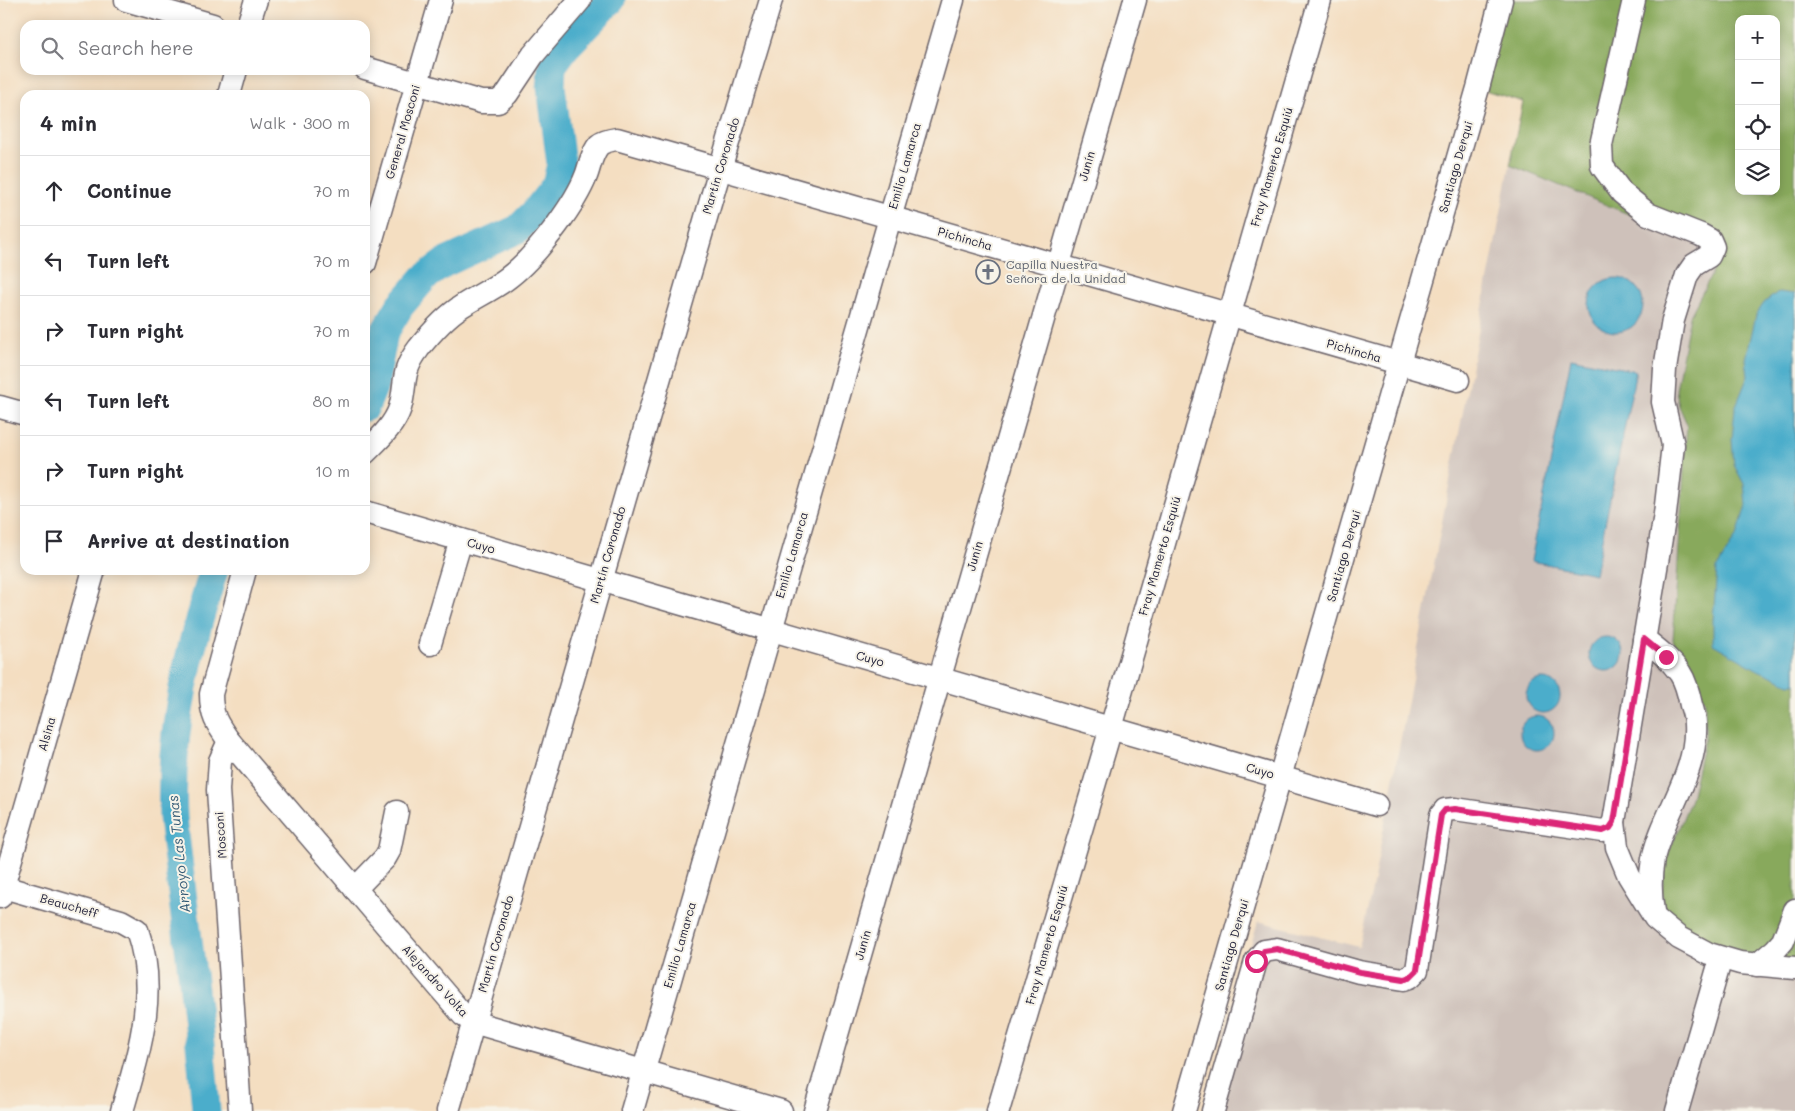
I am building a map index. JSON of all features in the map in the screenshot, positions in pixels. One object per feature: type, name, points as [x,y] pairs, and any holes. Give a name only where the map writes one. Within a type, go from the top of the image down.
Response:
[{"type":"street","points":[[126,0],[196,20]]},
{"type":"street","points":[[250,20],[256,0]]},
{"type":"street","name":"General Mosconi","points":[[370,247],[441,0]]},
{"type":"street","points":[[370,69],[481,102],[498,102],[507,94],[533,55],[580,0]]},
{"type":"street","name":"Martín Coronado","points":[[448,1111],[720,169],[771,0]]},
{"type":"street","name":"Emilio Lamarca","points":[[632,1111],[953,0]]},
{"type":"street","name":"Junín","points":[[815,1111],[1135,0]]},
{"type":"street","name":"Fray Mamerto Esquiú","points":[[998,1111],[1111,728],[1320,0]]},
{"type":"street","name":"Santiago Derqui","points":[[1184,1111],[1478,88],[1501,0]]},
{"type":"street","points":[[1634,0],[1602,145],[1602,166],[1622,194],[1648,214],[1701,235],[1710,240],[1713,247],[1709,256],[1694,265],[1687,274],[1673,320],[1665,369],[1663,402],[1673,445],[1665,514],[1614,822],[1618,847],[1629,876],[1653,914],[1679,938],[1709,954],[1740,963],[1795,968]]},
{"type":"street","points":[[230,90],[234,75]]},
{"type":"street","name":"Pichincha","points":[[370,447],[394,421],[400,408],[405,373],[410,360],[420,347],[433,331],[461,307],[506,279],[526,261],[552,231],[572,202],[586,176],[592,156],[599,146],[604,141],[617,138],[1458,380]]},
{"type":"street","points":[[0,407],[20,413]]},
{"type":"street","name":"Cuyo","points":[[370,513],[1376,804]]},
{"type":"street","points":[[430,644],[461,540]]},
{"type":"street","name":"Alsina","points":[[1,890],[93,575]]},
{"type":"street","points":[[229,741],[211,710],[211,694],[244,575]]},
{"type":"street","points":[[1644,639],[1666,657],[1681,675],[1689,694],[1696,724],[1694,749],[1685,779],[1654,858],[1650,892],[1653,914]]},
{"type":"street","name":"Alejandro Volta","points":[[229,741],[463,1015],[473,1022],[781,1111]]},
{"type":"street","name":"Mosconi","points":[[229,741],[220,761],[218,790],[240,1111]]},
{"type":"street","points":[[1213,1111],[1256,961],[1264,951],[1277,949],[1360,972],[1404,979],[1410,977],[1417,970],[1441,815],[1445,810],[1455,809],[1603,831],[1610,828],[1614,822]]},
{"type":"street","points":[[355,889],[385,858],[389,850],[398,812]]},
{"type":"street","name":"Beaucheff","points":[[1,890],[121,921],[137,930],[145,960],[146,1015],[122,1111]]},
{"type":"street","points":[[1757,965],[1783,941],[1795,910]]},
{"type":"street","points":[[1678,1111],[1721,958]]},
{"type":"shaded area","points":[[1510,165],[1703,245],[1715,260],[1713,272],[1690,316],[1679,406],[1687,424],[1673,640],[1705,701],[1705,737],[1691,799],[1669,852],[1664,873],[1795,962],[1795,1111],[1203,1111],[1258,921],[1359,947],[1372,890]]},
{"type":"green space","points":[[1498,0],[1795,0],[1795,961],[1748,959],[1699,938],[1682,928],[1667,913],[1663,904],[1664,873],[1669,852],[1691,799],[1705,737],[1705,701],[1673,640],[1687,424],[1679,406],[1676,390],[1690,316],[1713,272],[1715,260],[1703,245],[1510,165],[1523,102],[1478,88]]},
{"type":"water","points":[[1616,278],[1626,280],[1635,286],[1641,295],[1643,305],[1641,315],[1635,324],[1626,330],[1616,332],[1606,330],[1597,324],[1591,315],[1589,305],[1591,295],[1597,286],[1606,280]]},
{"type":"water","points":[[1778,292],[1795,294],[1795,684],[1790,684],[1758,670],[1713,644],[1717,568],[1738,533],[1746,505],[1744,484],[1734,465],[1732,440],[1735,408],[1748,376],[1746,359],[1756,315],[1764,303]]},
{"type":"water","points":[[1571,358],[1636,371],[1595,574],[1531,561]]},
{"type":"water","points":[[1606,637],[1618,642],[1623,654],[1618,666],[1606,671],[1594,666],[1589,654],[1594,642]]},
{"type":"water","points":[[1543,679],[1555,684],[1560,696],[1555,708],[1543,713],[1531,708],[1526,696],[1531,684]]},
{"type":"water","points":[[1537,716],[1549,721],[1554,733],[1549,745],[1537,750],[1525,745],[1520,733],[1525,721]]},
{"type":"waterway","name":"Arroyo Las Tunas","points":[[370,395],[374,385],[384,333],[400,306],[424,278],[444,263],[518,229],[535,212],[556,185],[561,164],[551,86],[552,66],[566,47],[611,0]]},
{"type":"waterway","name":"Arroyo Las Tunas","points":[[206,1111],[173,817],[173,785],[174,753],[182,692],[196,631],[213,575]]},
{"type":"place","name":"Capilla Nuestra Señora de la Unidad","points":[[988,272]]},
{"type":"route","points":[[1256,961],[1264,951],[1277,949],[1360,972],[1404,979],[1410,977],[1417,970],[1441,815],[1445,810],[1455,809],[1603,831],[1610,828],[1614,822],[1644,639],[1666,657]]}]
